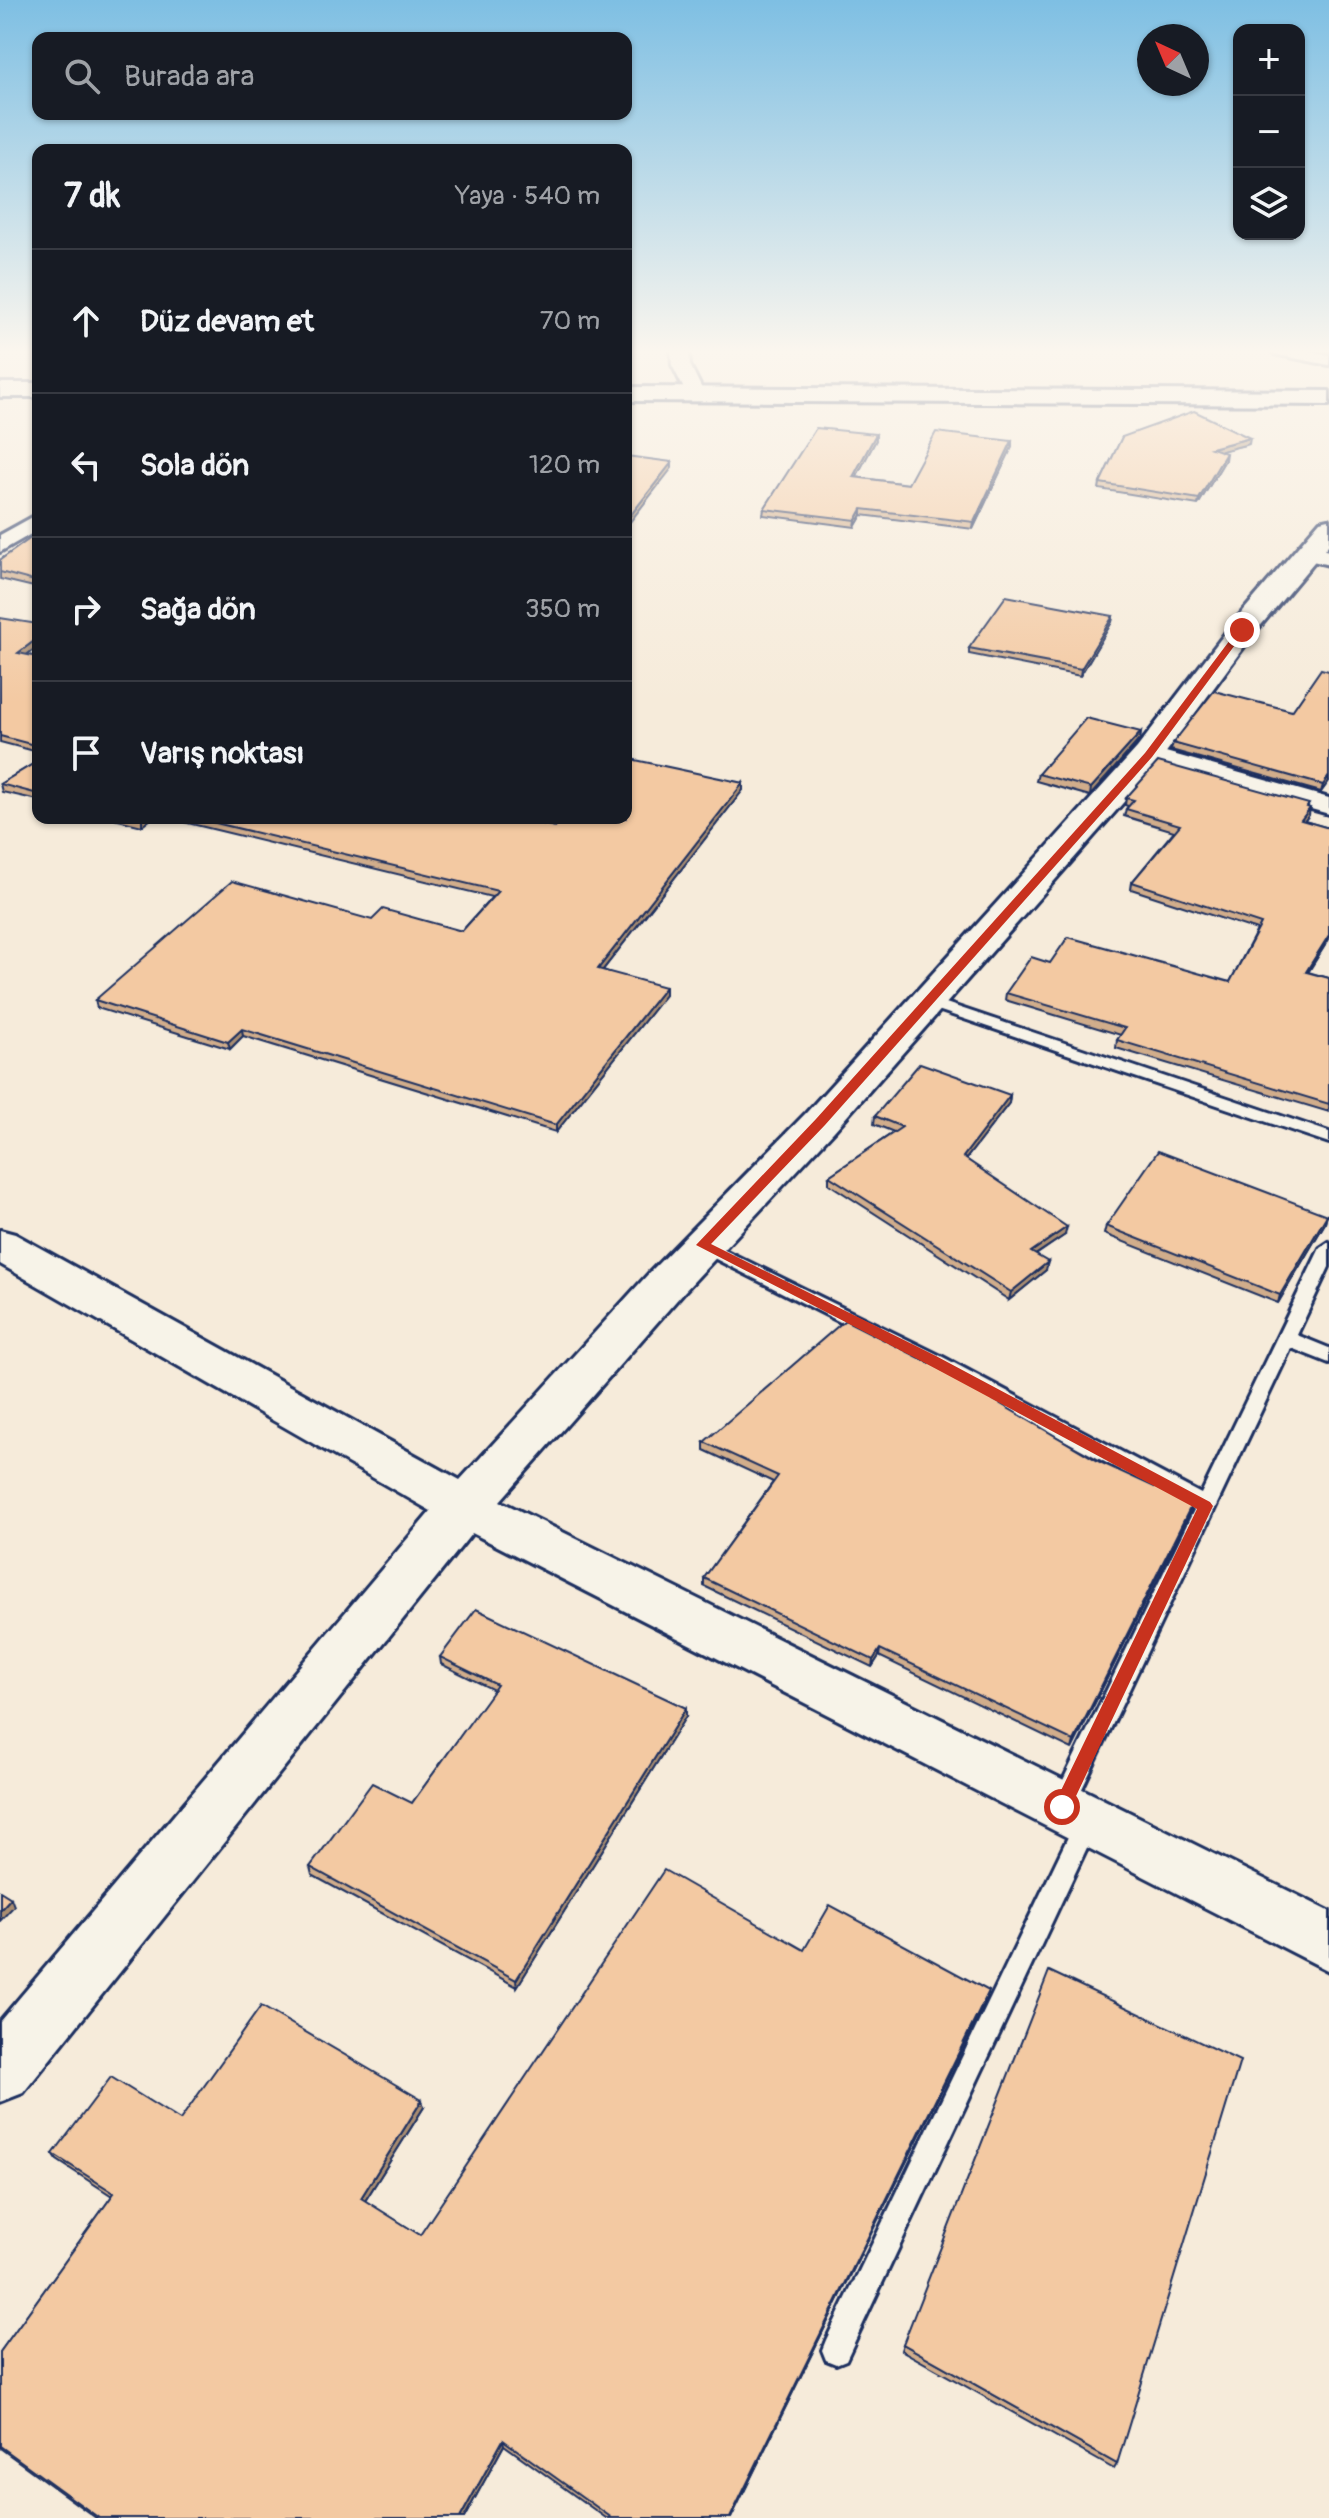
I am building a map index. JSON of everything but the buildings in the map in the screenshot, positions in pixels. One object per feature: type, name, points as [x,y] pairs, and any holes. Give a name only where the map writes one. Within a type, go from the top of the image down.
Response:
[{"type":"street","points":[[0,545],[32,524]]},
{"type":"street","points":[[0,2070],[466,1507],[702,1245],[820,1122],[928,1002],[1148,755],[1242,630],[1322,546]]},
{"type":"street","points":[[1148,755],[1329,806]]},
{"type":"street","points":[[0,1245],[466,1507],[1329,1942]]},
{"type":"lane","points":[[928,1002],[1329,1138]]},
{"type":"lane","points":[[702,1245],[932,1360],[1205,1506]]},
{"type":"lane","points":[[836,2350],[1074,1814],[1205,1506],[1329,1248]]},
{"type":"lane","points":[[1286,1338],[1329,1356]]},
{"type":"route","points":[[1062,1807],[1205,1506],[932,1360],[702,1245],[820,1122],[1148,755],[1242,630]]}]
